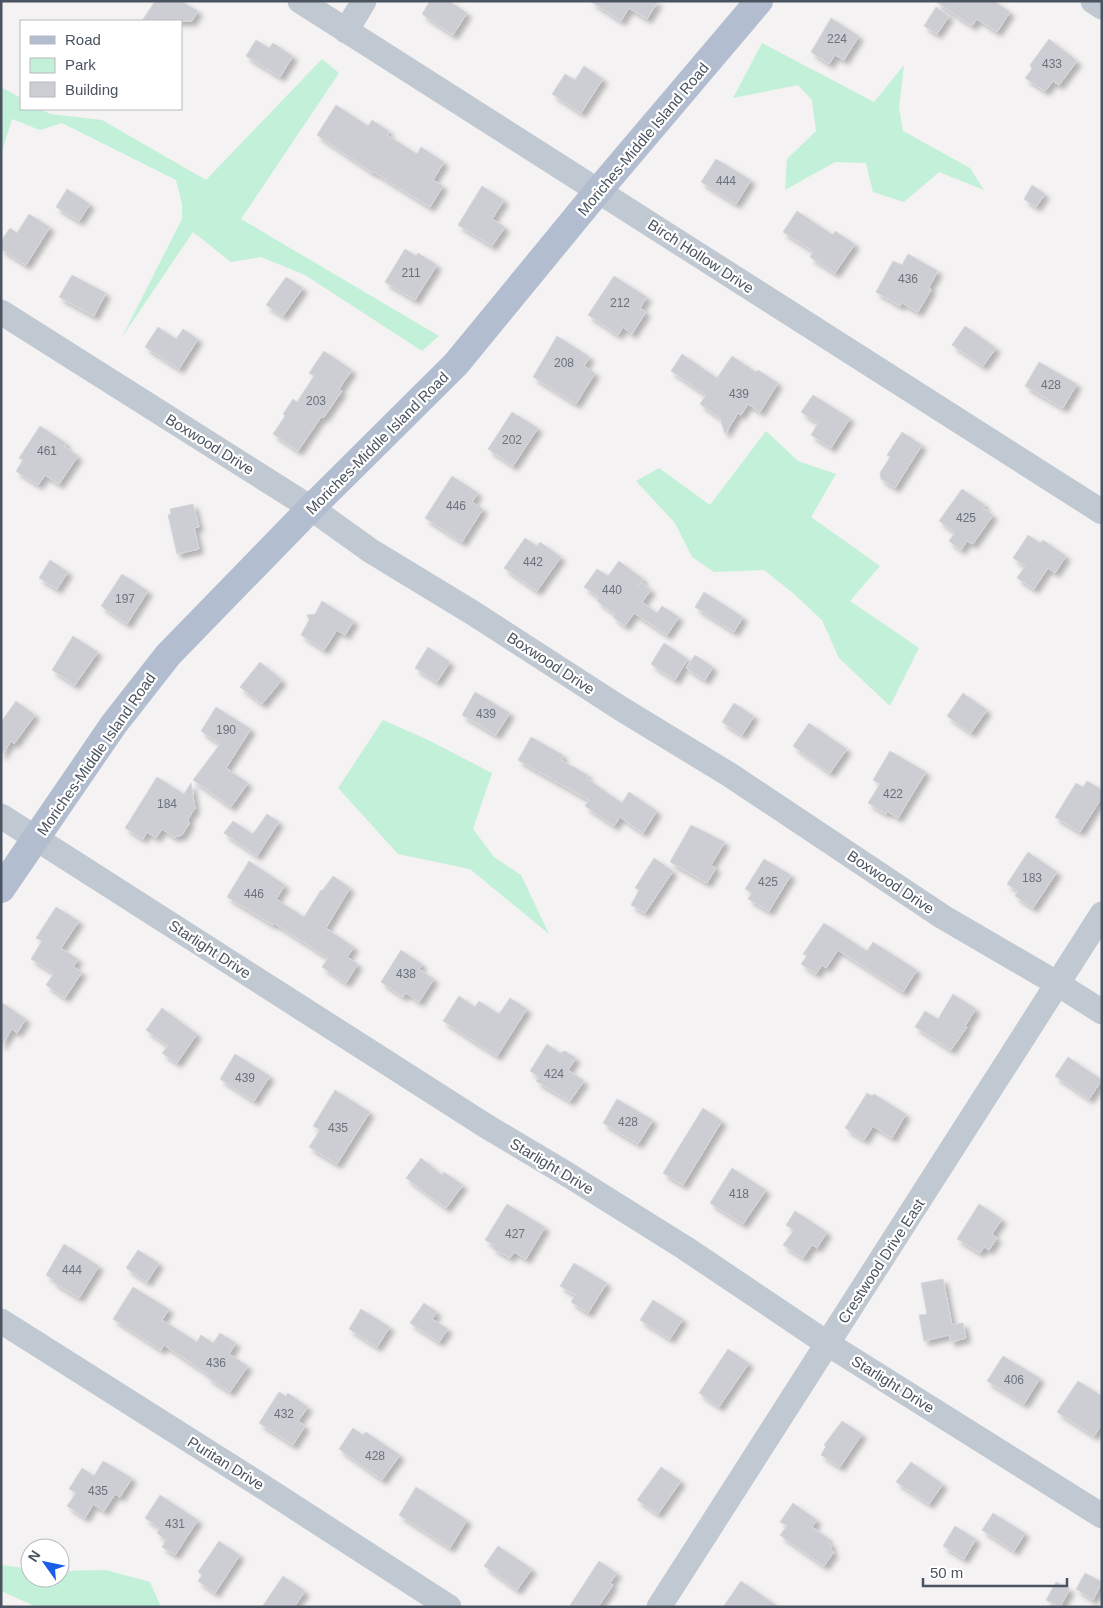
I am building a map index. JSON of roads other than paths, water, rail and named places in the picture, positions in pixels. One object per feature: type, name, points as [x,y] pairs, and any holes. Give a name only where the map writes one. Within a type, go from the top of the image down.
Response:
[{"type":"main road","name":"Moriches-Middle Island Road","points":[[1,889],[114,724],[162,662],[203,617],[456,364],[598,191],[759,1]]},
{"type":"street","name":"Birch Hollow Drive","points":[[300,1],[1102,512]]},
{"type":"street","points":[[346,31],[364,1]]},
{"type":"street","points":[[1092,1],[1102,7]]},
{"type":"street","name":"Boxwood Drive","points":[[1,312],[311,508],[371,551],[730,775],[943,917],[1102,1012]]},
{"type":"street","name":"Starlight Drive","points":[[1,816],[486,1126],[685,1248],[828,1344],[1102,1516]]},
{"type":"street","name":"Crestwood Drive East","points":[[659,1607],[1102,914]]},
{"type":"street","name":"Puritan Drive","points":[[1,1321],[449,1607]]}]
